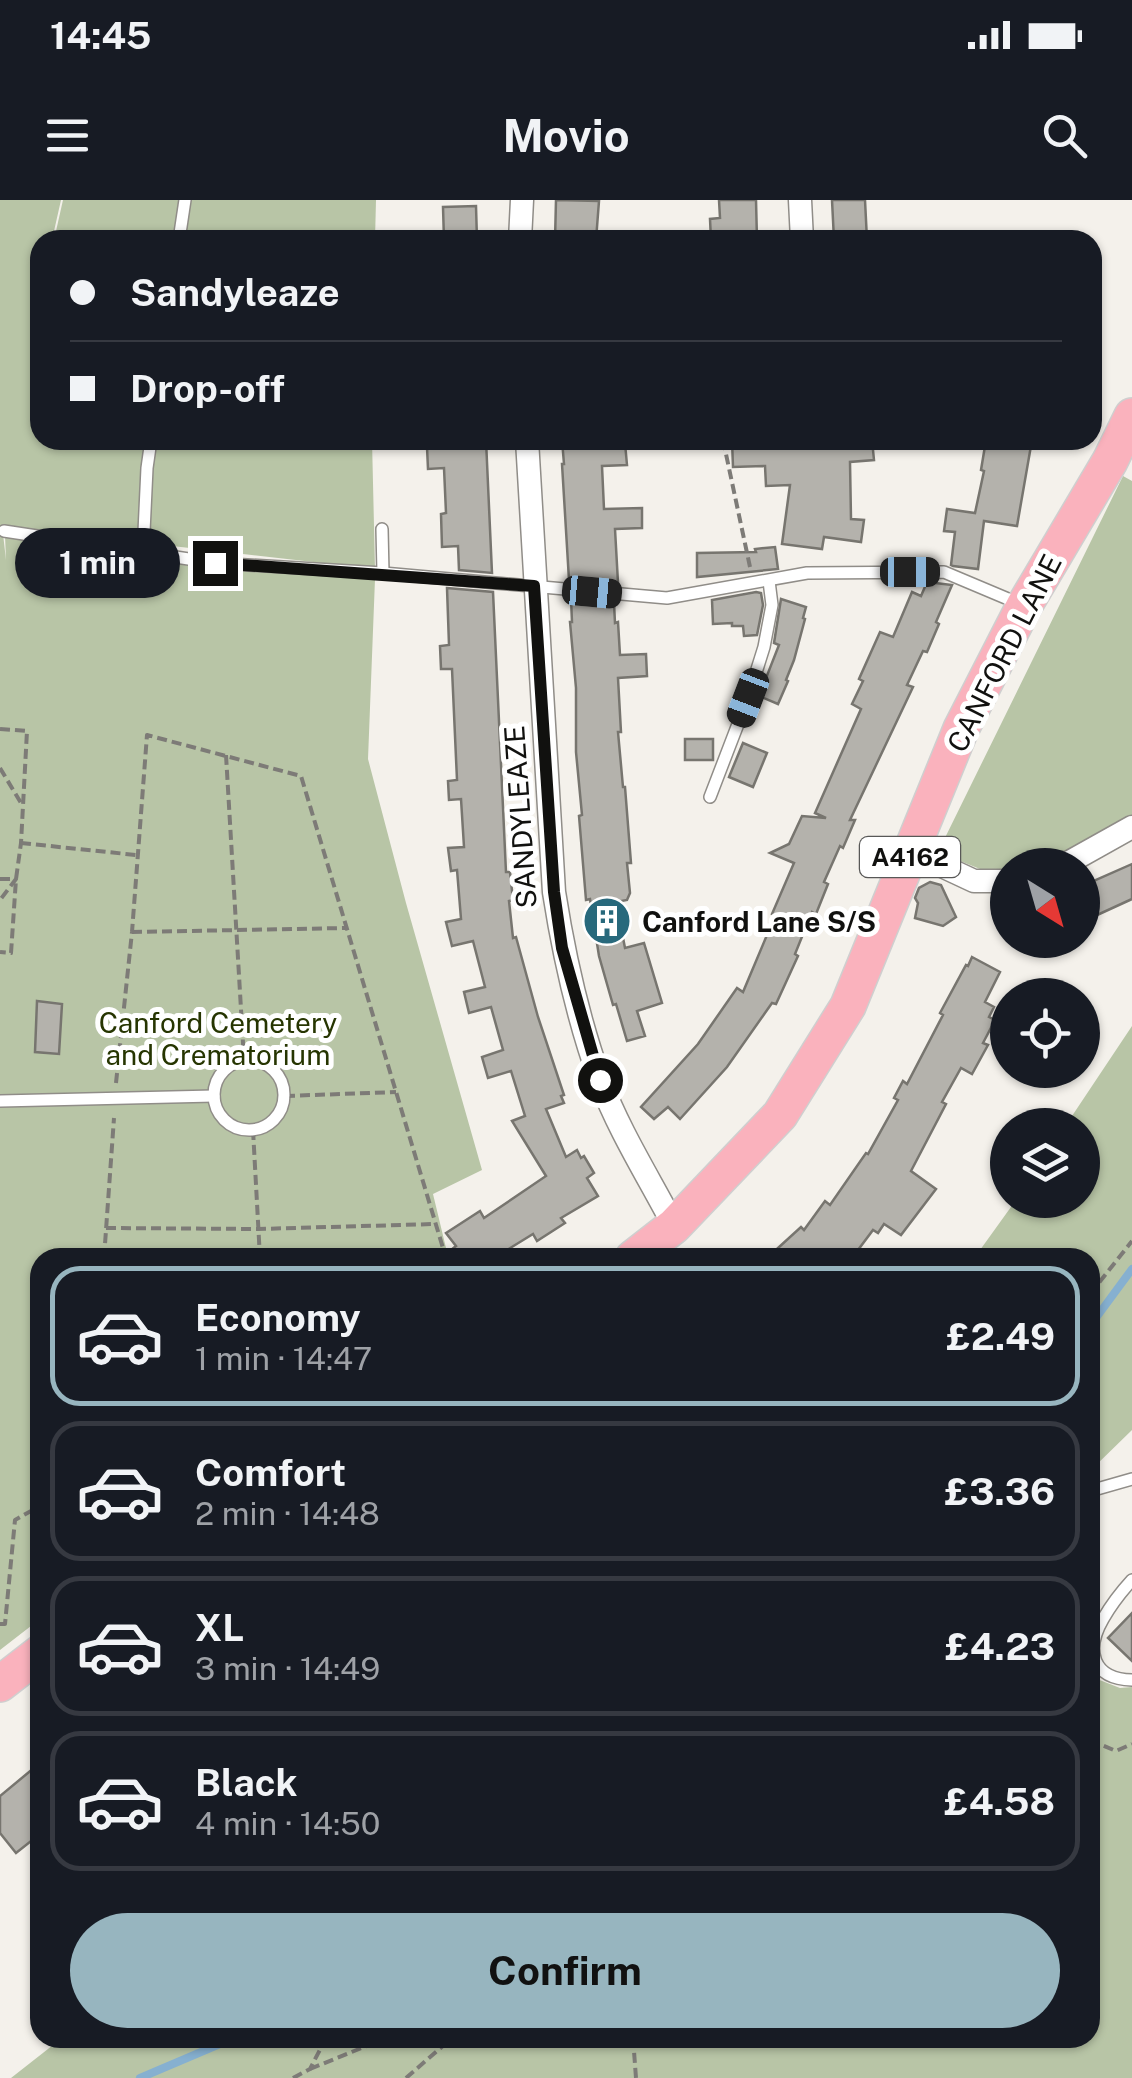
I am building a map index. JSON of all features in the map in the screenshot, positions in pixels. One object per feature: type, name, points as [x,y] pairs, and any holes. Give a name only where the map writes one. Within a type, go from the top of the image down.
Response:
[{"type":"main road","name":"CANFORD LANE","points":[[646,1248],[674,1226],[780,1116],[848,1006],[961,729],[1024,606],[1121,466],[1132,416]]},
{"type":"main road","points":[[0,1684],[30,1661]]},
{"type":"street","points":[[520,230],[522,200]]},
{"type":"street","points":[[800,200],[802,230]]},
{"type":"street","name":"SANDYLEAZE","points":[[527,450],[554,892],[562,948],[600,1080],[674,1226]]},
{"type":"street","points":[[1094,848],[1132,827]]},
{"type":"street","points":[[912,852],[974,881],[990,881]]},
{"type":"lane","points":[[180,230],[185,200]]},
{"type":"lane","points":[[142,554],[150,450]]},
{"type":"lane","points":[[382,529],[383,574]]},
{"type":"lane","points":[[4,530],[215,563],[667,598],[807,573],[944,572],[1024,606]]},
{"type":"lane","points":[[710,797],[764,647],[772,605],[769,581]]},
{"type":"lane","points":[[244,1060],[268,1065],[283,1084],[283,1106],[272,1122],[253,1130],[242,1130],[222,1118],[214,1096],[219,1076],[244,1060]]},
{"type":"lane","points":[[0,1101],[214,1096]]},
{"type":"lane","points":[[1100,1488],[1132,1480]]},
{"type":"lane","points":[[1100,1622],[1132,1580]]},
{"type":"lane","points":[[1100,1670],[1110,1678],[1132,1680]]},
{"type":"path","points":[[725,450],[754,584]]},
{"type":"path","points":[[0,729],[27,731],[11,953],[0,952]]},
{"type":"path","points":[[105,1248],[147,735],[301,776],[443,1248]]},
{"type":"path","points":[[226,755],[244,1060]]},
{"type":"path","points":[[0,768],[22,804]]},
{"type":"path","points":[[21,843],[136,855]]},
{"type":"path","points":[[0,879],[16,879]]},
{"type":"path","points":[[0,900],[16,879]]},
{"type":"path","points":[[132,932],[346,928]]},
{"type":"path","points":[[284,1096],[396,1092]]},
{"type":"path","points":[[253,1130],[259,1248]]},
{"type":"path","points":[[106,1228],[435,1224]]},
{"type":"path","points":[[1100,1281],[1132,1241]]},
{"type":"path","points":[[0,1624],[5,1624],[15,1520],[30,1512]]},
{"type":"path","points":[[1100,1744],[1116,1750],[1132,1744]]},
{"type":"path","points":[[310,2069],[321,2048]]},
{"type":"path","points":[[293,2078],[361,2048]]},
{"type":"path","points":[[406,2078],[440,2048]]},
{"type":"path","points":[[634,2048],[636,2078]]},
{"type":"green space","points":[[0,200],[61,200],[54,230],[30,230],[30,450],[372,450],[375,569],[0,529]]},
{"type":"green space","points":[[63,200],[376,200],[375,230],[56,230]]},
{"type":"green space","points":[[1123,476],[1132,481],[1132,816],[1075,848],[990,848],[990,870],[938,852]]},
{"type":"green space","name":"Canford Cemetery and Crematorium","points":[[0,533],[6,560],[5,535],[141,559],[375,579],[368,759],[482,1170],[433,1194],[446,1248],[30,1248],[30,1627],[0,1650]]},
{"type":"green space","points":[[1132,1026],[1132,1430],[1100,1461],[1100,1248],[981,1248],[1003,1218],[1100,1218],[1100,1108],[1077,1108],[1091,1088],[1100,1088],[1100,1074]]},
{"type":"green space","points":[[1100,1680],[1120,1688],[1132,1687],[1132,2078],[11,2078],[49,2048],[1100,2048]]},
{"type":"building","points":[[556,200],[599,201],[597,230],[555,230]]},
{"type":"building","points":[[719,200],[756,200],[757,230],[711,230],[710,219],[720,218]]},
{"type":"building","points":[[832,200],[865,200],[866,230],[834,230]]},
{"type":"building","points":[[476,206],[477,230],[444,230],[443,207]]},
{"type":"building","points":[[427,450],[486,450],[492,573],[459,570],[458,546],[442,547],[441,514],[446,513],[444,468],[428,469]]},
{"type":"building","points":[[563,450],[626,450],[627,465],[602,466],[604,509],[642,508],[642,528],[615,529],[618,583],[569,580]]},
{"type":"building","points":[[732,450],[873,450],[874,460],[850,462],[851,519],[864,520],[861,542],[824,537],[822,549],[782,544],[790,485],[766,486],[765,466],[733,467]]},
{"type":"building","points":[[984,450],[1030,450],[1017,526],[984,521],[978,569],[953,566],[955,532],[944,531],[947,509],[975,513],[984,471],[981,470]]},
{"type":"building","points":[[775,547],[778,569],[697,577],[697,553],[756,552],[755,549]]},
{"type":"building","points":[[927,582],[952,585],[936,622],[939,624],[907,685],[913,687],[850,820],[855,820],[824,882],[828,884],[816,914],[812,912],[776,1004],[772,1003],[727,1067],[680,1119],[668,1107],[654,1119],[641,1107],[698,1044],[737,988],[743,992],[794,863],[770,853],[789,844],[802,816],[826,818],[815,813],[861,709],[852,704],[863,681],[859,679],[880,632],[893,637],[912,592],[921,596]]},
{"type":"building","points":[[447,588],[493,592],[506,872],[510,872],[513,900],[509,901],[513,938],[516,937],[564,1095],[564,1103],[546,1109],[566,1157],[577,1150],[581,1158],[584,1156],[594,1173],[587,1178],[598,1196],[561,1218],[565,1223],[537,1241],[533,1234],[510,1248],[454,1248],[456,1246],[446,1233],[480,1211],[484,1218],[546,1176],[512,1121],[525,1116],[511,1071],[488,1078],[482,1057],[503,1050],[491,1007],[469,1013],[464,992],[485,987],[473,941],[452,946],[446,922],[461,919],[457,870],[451,871],[448,848],[464,847],[461,799],[449,800],[448,781],[457,780],[452,669],[441,669],[440,646],[449,645]]},
{"type":"building","points":[[761,593],[763,605],[757,635],[744,636],[743,626],[732,623],[713,624],[712,600]]},
{"type":"building","points":[[571,599],[614,603],[620,655],[646,654],[647,676],[618,678],[618,732],[631,863],[627,863],[630,893],[627,900],[616,902],[625,948],[644,943],[662,1003],[637,1011],[645,1036],[627,1041],[599,956],[590,899],[586,900]]},
{"type":"building","points":[[781,599],[806,607],[788,681],[778,704],[759,696],[779,645],[774,643]]},
{"type":"building","points":[[685,739],[713,739],[713,760],[685,760]]},
{"type":"building","points":[[743,743],[767,753],[753,787],[729,777]]},
{"type":"building","points":[[1132,864],[1132,899],[1100,914],[1100,878]]},
{"type":"building","points":[[930,882],[941,885],[956,917],[943,926],[915,918],[919,888]]},
{"type":"building","points":[[972,957],[1000,972],[997,978],[990,978],[985,1002],[990,1005],[990,1030],[983,1043],[988,1045],[972,1074],[961,1068],[911,1171],[936,1189],[901,1235],[884,1224],[878,1233],[873,1230],[860,1248],[778,1248],[801,1227],[804,1230],[825,1201],[830,1205],[868,1154]]},
{"type":"building","points":[[37,1001],[62,1004],[59,1054],[35,1052]]},
{"type":"building","points":[[1132,1613],[1132,1661],[1108,1638]]},
{"type":"building","points":[[30,1771],[30,1842],[16,1853],[0,1833],[0,1796]]},
{"type":"waterway","points":[[1100,1312],[1132,1269]]},
{"type":"waterway","points":[[140,2078],[210,2048]]},
{"type":"place","name":"Canford Lane S/S","points":[[607,921]]},
{"type":"route","points":[[215,563],[534,586],[554,892],[562,948],[600,1080]]}]
